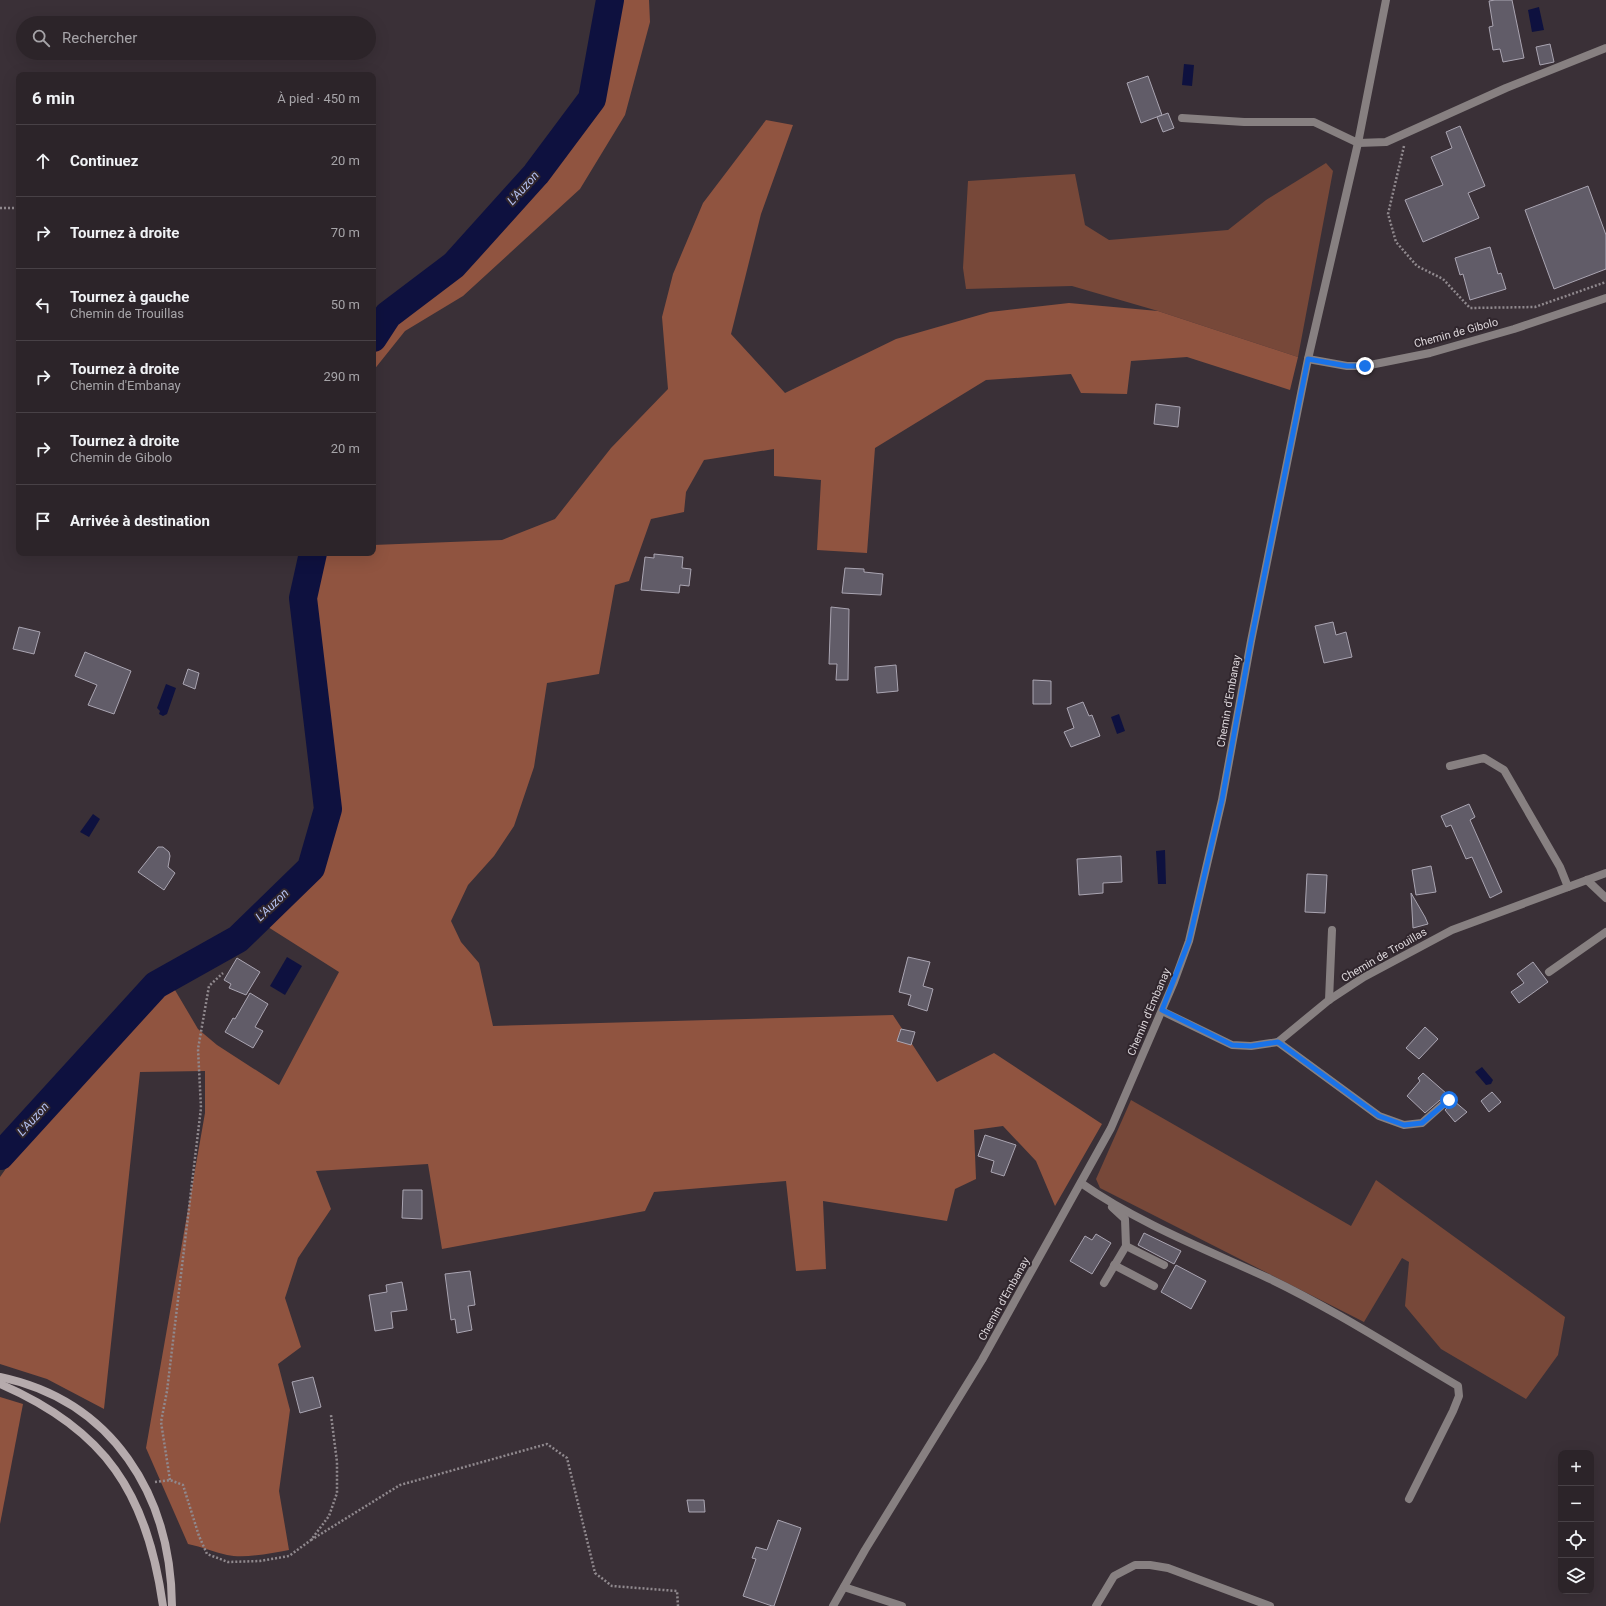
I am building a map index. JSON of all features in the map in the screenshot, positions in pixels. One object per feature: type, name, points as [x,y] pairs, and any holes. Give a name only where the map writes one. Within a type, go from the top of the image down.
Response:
[{"type":"main road","points":[[0,1377],[51,1394],[73,1407],[95,1423],[114,1441],[130,1462],[146,1486],[164,1537],[170,1571],[172,1606]]},
{"type":"main road","points":[[0,1384],[64,1418],[100,1450],[114,1469],[130,1494],[143,1522],[158,1572],[163,1606]]},
{"type":"street","name":"Chemin d'Embanay","points":[[833,1606],[982,1360],[1111,1128],[1162,1010],[1189,941],[1222,800],[1251,641],[1308,359],[1358,143],[1386,0]]},
{"type":"street","points":[[1182,118],[1244,122],[1314,122],[1358,143],[1386,142],[1492,95],[1606,48]]},
{"type":"street","name":"Chemin de Gibolo","points":[[1308,359],[1347,366],[1365,366],[1430,353],[1506,331],[1606,298]]},
{"type":"street","points":[[1450,766],[1484,758],[1504,770],[1560,867],[1568,887]]},
{"type":"street","name":"Chemin de Trouillas","points":[[1278,1042],[1329,1000],[1364,977],[1452,930],[1606,873]]},
{"type":"street","points":[[1587,880],[1606,898]]},
{"type":"street","points":[[1329,1000],[1332,930]]},
{"type":"street","points":[[1549,972],[1606,932]]},
{"type":"street","points":[[1162,1010],[1232,1045],[1251,1046],[1278,1042],[1379,1116],[1404,1125],[1422,1123],[1449,1100]]},
{"type":"street","points":[[1081,1183],[1104,1199],[1216,1256],[1289,1289],[1330,1311],[1458,1386],[1459,1396],[1453,1410],[1409,1499]]},
{"type":"street","points":[[1104,1199],[1125,1219],[1126,1246],[1104,1282]]},
{"type":"street","points":[[1126,1246],[1164,1265]]},
{"type":"street","points":[[1114,1265],[1154,1286]]},
{"type":"street","points":[[1096,1606],[1114,1576],[1135,1565],[1150,1565],[1168,1568],[1270,1606]]},
{"type":"street","points":[[844,1587],[902,1606]]},
{"type":"path","points":[[1407,132],[1388,214],[1396,242],[1417,266],[1443,279],[1470,308],[1535,307],[1606,282]]},
{"type":"path","points":[[0,208],[16,208]]},
{"type":"path","points":[[170,1480],[160,1422],[168,1391],[201,1108],[198,1049],[209,986],[223,973]]},
{"type":"path","points":[[312,1540],[329,1516],[337,1493],[337,1462],[331,1415]]},
{"type":"path","points":[[146,1486],[159,1481],[170,1480],[182,1485],[199,1536],[207,1554],[228,1562],[260,1561],[289,1556],[400,1485],[547,1444],[567,1458],[595,1573],[612,1586],[676,1591],[678,1606]]},
{"type":"shaded area","points":[[617,0],[649,0],[650,22],[625,115],[580,189],[463,296],[405,331],[376,367],[376,347],[394,320],[461,267],[542,175],[597,100]]},
{"type":"shaded area","points":[[1539,7],[1544,30],[1532,32],[1528,10]]},
{"type":"shaded area","points":[[1184,64],[1194,65],[1192,86],[1182,85]]},
{"type":"shaded area","points":[[766,120],[793,125],[761,214],[731,334],[785,393],[896,339],[990,312],[1069,303],[1158,311],[1298,357],[1290,390],[1187,357],[1131,361],[1127,394],[1081,393],[1071,374],[986,380],[875,448],[867,553],[817,550],[821,480],[774,476],[774,449],[704,460],[686,492],[684,512],[651,519],[629,581],[615,585],[599,674],[547,683],[534,767],[514,826],[494,856],[468,885],[451,921],[461,942],[479,963],[493,1026],[893,1015],[937,1082],[994,1053],[1102,1124],[1055,1206],[1036,1161],[1003,1126],[974,1130],[976,1179],[955,1189],[947,1221],[823,1201],[826,1269],[796,1271],[786,1181],[654,1192],[645,1211],[442,1249],[428,1164],[316,1171],[331,1209],[298,1258],[285,1298],[301,1347],[278,1364],[290,1410],[279,1491],[289,1550],[258,1555],[234,1556],[188,1544],[146,1448],[205,1113],[205,1071],[140,1072],[104,1409],[47,1379],[0,1364],[0,1177],[29,1136],[161,989],[172,985],[198,1029],[217,1045],[279,1085],[339,972],[268,927],[320,870],[335,811],[309,595],[318,556],[376,556],[376,545],[502,540],[555,519],[611,448],[668,389],[662,317],[673,274],[703,203]]},
{"type":"shaded area","points":[[1326,163],[1333,171],[1298,357],[1158,311],[1072,286],[966,289],[963,268],[968,181],[1075,174],[1085,225],[1109,240],[1228,230],[1266,200]]},
{"type":"shaded area","points":[[166,684],[176,688],[167,714],[163,716],[159,714],[160,711],[157,708]]},
{"type":"shaded area","points":[[1119,714],[1125,731],[1117,734],[1111,717]]},
{"type":"shaded area","points":[[93,814],[100,819],[89,837],[80,832]]},
{"type":"shaded area","points":[[1165,850],[1166,884],[1158,884],[1156,851]]},
{"type":"shaded area","points":[[287,957],[302,966],[285,995],[270,986]]},
{"type":"shaded area","points":[[1482,1067],[1493,1080],[1491,1084],[1486,1085],[1475,1072]]},
{"type":"shaded area","points":[[1131,1100],[1351,1226],[1376,1180],[1565,1317],[1558,1355],[1526,1399],[1441,1349],[1405,1306],[1409,1262],[1402,1258],[1364,1322],[1100,1188],[1096,1179]]},
{"type":"shaded area","points":[[0,1397],[23,1404],[0,1524]]},
{"type":"building","points":[[1512,0],[1524,58],[1503,62],[1500,49],[1493,50],[1489,27],[1493,26],[1489,1]]},
{"type":"building","points":[[1550,44],[1554,62],[1540,65],[1536,47]]},
{"type":"building","points":[[1148,76],[1162,115],[1141,123],[1127,83]]},
{"type":"building","points":[[1168,113],[1174,128],[1163,132],[1157,117]]},
{"type":"building","points":[[1460,126],[1485,186],[1468,193],[1479,218],[1423,242],[1405,200],[1443,185],[1431,157],[1452,148],[1446,132]]},
{"type":"building","points":[[1588,186],[1606,235],[1606,269],[1554,289],[1525,210]]},
{"type":"building","points":[[1490,247],[1498,274],[1501,273],[1506,289],[1470,300],[1463,274],[1460,275],[1455,258]]},
{"type":"building","points":[[1156,404],[1180,407],[1178,427],[1154,424]]},
{"type":"building","points":[[654,554],[683,557],[682,568],[691,569],[689,586],[680,585],[679,593],[641,590],[645,557],[654,558]]},
{"type":"building","points":[[845,568],[864,569],[864,572],[883,574],[881,595],[842,593]]},
{"type":"building","points":[[831,607],[849,609],[848,680],[836,680],[837,664],[829,664]]},
{"type":"building","points":[[1333,622],[1336,635],[1346,632],[1352,657],[1324,663],[1315,626]]},
{"type":"building","points":[[19,627],[40,632],[34,654],[13,649]]},
{"type":"building","points":[[85,652],[131,671],[114,714],[88,705],[97,685],[75,676]]},
{"type":"building","points":[[896,665],[898,691],[877,693],[875,667]]},
{"type":"building","points":[[188,669],[199,673],[195,689],[183,684]]},
{"type":"building","points":[[1033,680],[1051,681],[1051,704],[1033,704]]},
{"type":"building","points":[[1083,702],[1089,716],[1092,715],[1100,736],[1071,747],[1064,732],[1074,728],[1067,708]]},
{"type":"building","points":[[1469,804],[1475,817],[1470,820],[1502,892],[1490,898],[1472,857],[1466,859],[1451,825],[1446,827],[1441,816]]},
{"type":"building","points":[[158,847],[163,847],[169,852],[170,856],[168,867],[175,873],[164,890],[138,872]]},
{"type":"building","points":[[1121,856],[1122,882],[1103,883],[1103,893],[1079,895],[1077,859]]},
{"type":"building","points":[[1431,866],[1436,892],[1416,895],[1412,870]]},
{"type":"building","points":[[1307,874],[1327,875],[1325,913],[1305,912]]},
{"type":"building","points":[[1411,893],[1425,917],[1428,924],[1413,928]]},
{"type":"building","points":[[908,957],[930,962],[923,986],[933,989],[927,1011],[908,1005],[911,995],[899,992]]},
{"type":"building","points":[[237,958],[260,972],[246,995],[229,988],[231,984],[224,980]]},
{"type":"building","points":[[1533,962],[1548,982],[1519,1003],[1511,992],[1524,983],[1517,974]]},
{"type":"building","points":[[250,993],[268,1004],[255,1027],[263,1031],[253,1048],[225,1032],[233,1018],[235,1019]]},
{"type":"building","points":[[1425,1027],[1438,1039],[1419,1059],[1406,1048]]},
{"type":"building","points":[[901,1029],[915,1032],[911,1045],[897,1041]]},
{"type":"building","points":[[1423,1073],[1447,1094],[1425,1113],[1407,1096],[1420,1081],[1418,1078]]},
{"type":"building","points":[[1492,1092],[1501,1102],[1489,1112],[1481,1101]]},
{"type":"building","points":[[1454,1101],[1467,1112],[1455,1122],[1445,1110]]},
{"type":"building","points":[[985,1135],[1016,1145],[1004,1176],[991,1172],[994,1161],[978,1156]]},
{"type":"building","points":[[403,1190],[422,1190],[422,1219],[402,1218]]},
{"type":"building","points":[[1144,1233],[1181,1251],[1174,1264],[1138,1245]]},
{"type":"building","points":[[1096,1234],[1111,1243],[1092,1274],[1070,1261],[1085,1236],[1092,1240]]},
{"type":"building","points":[[1176,1265],[1206,1281],[1191,1309],[1161,1292]]},
{"type":"building","points":[[470,1271],[475,1305],[468,1306],[472,1330],[457,1333],[455,1319],[451,1320],[445,1274]]},
{"type":"building","points":[[402,1282],[407,1310],[391,1312],[393,1328],[375,1331],[369,1295],[387,1292],[386,1285]]},
{"type":"building","points":[[313,1377],[321,1407],[300,1413],[292,1382]]},
{"type":"building","points":[[687,1500],[704,1500],[705,1512],[689,1512]]},
{"type":"building","points":[[778,1520],[801,1528],[774,1606],[772,1606],[743,1596],[756,1559],[752,1558],[756,1547],[767,1550]]},
{"type":"waterway","name":"L'Auzon","points":[[376,333],[388,315],[454,265],[536,174],[592,99],[610,0]]},
{"type":"waterway","name":"L'Auzon","points":[[0,1156],[156,985],[238,939],[311,868],[328,809],[303,598],[312,556]]},
{"type":"route","points":[[1365,366],[1347,366],[1308,359],[1251,641],[1222,800],[1189,941],[1162,1010],[1232,1045],[1251,1046],[1278,1042],[1293,1051],[1379,1116],[1404,1125],[1422,1123],[1449,1100]]}]
